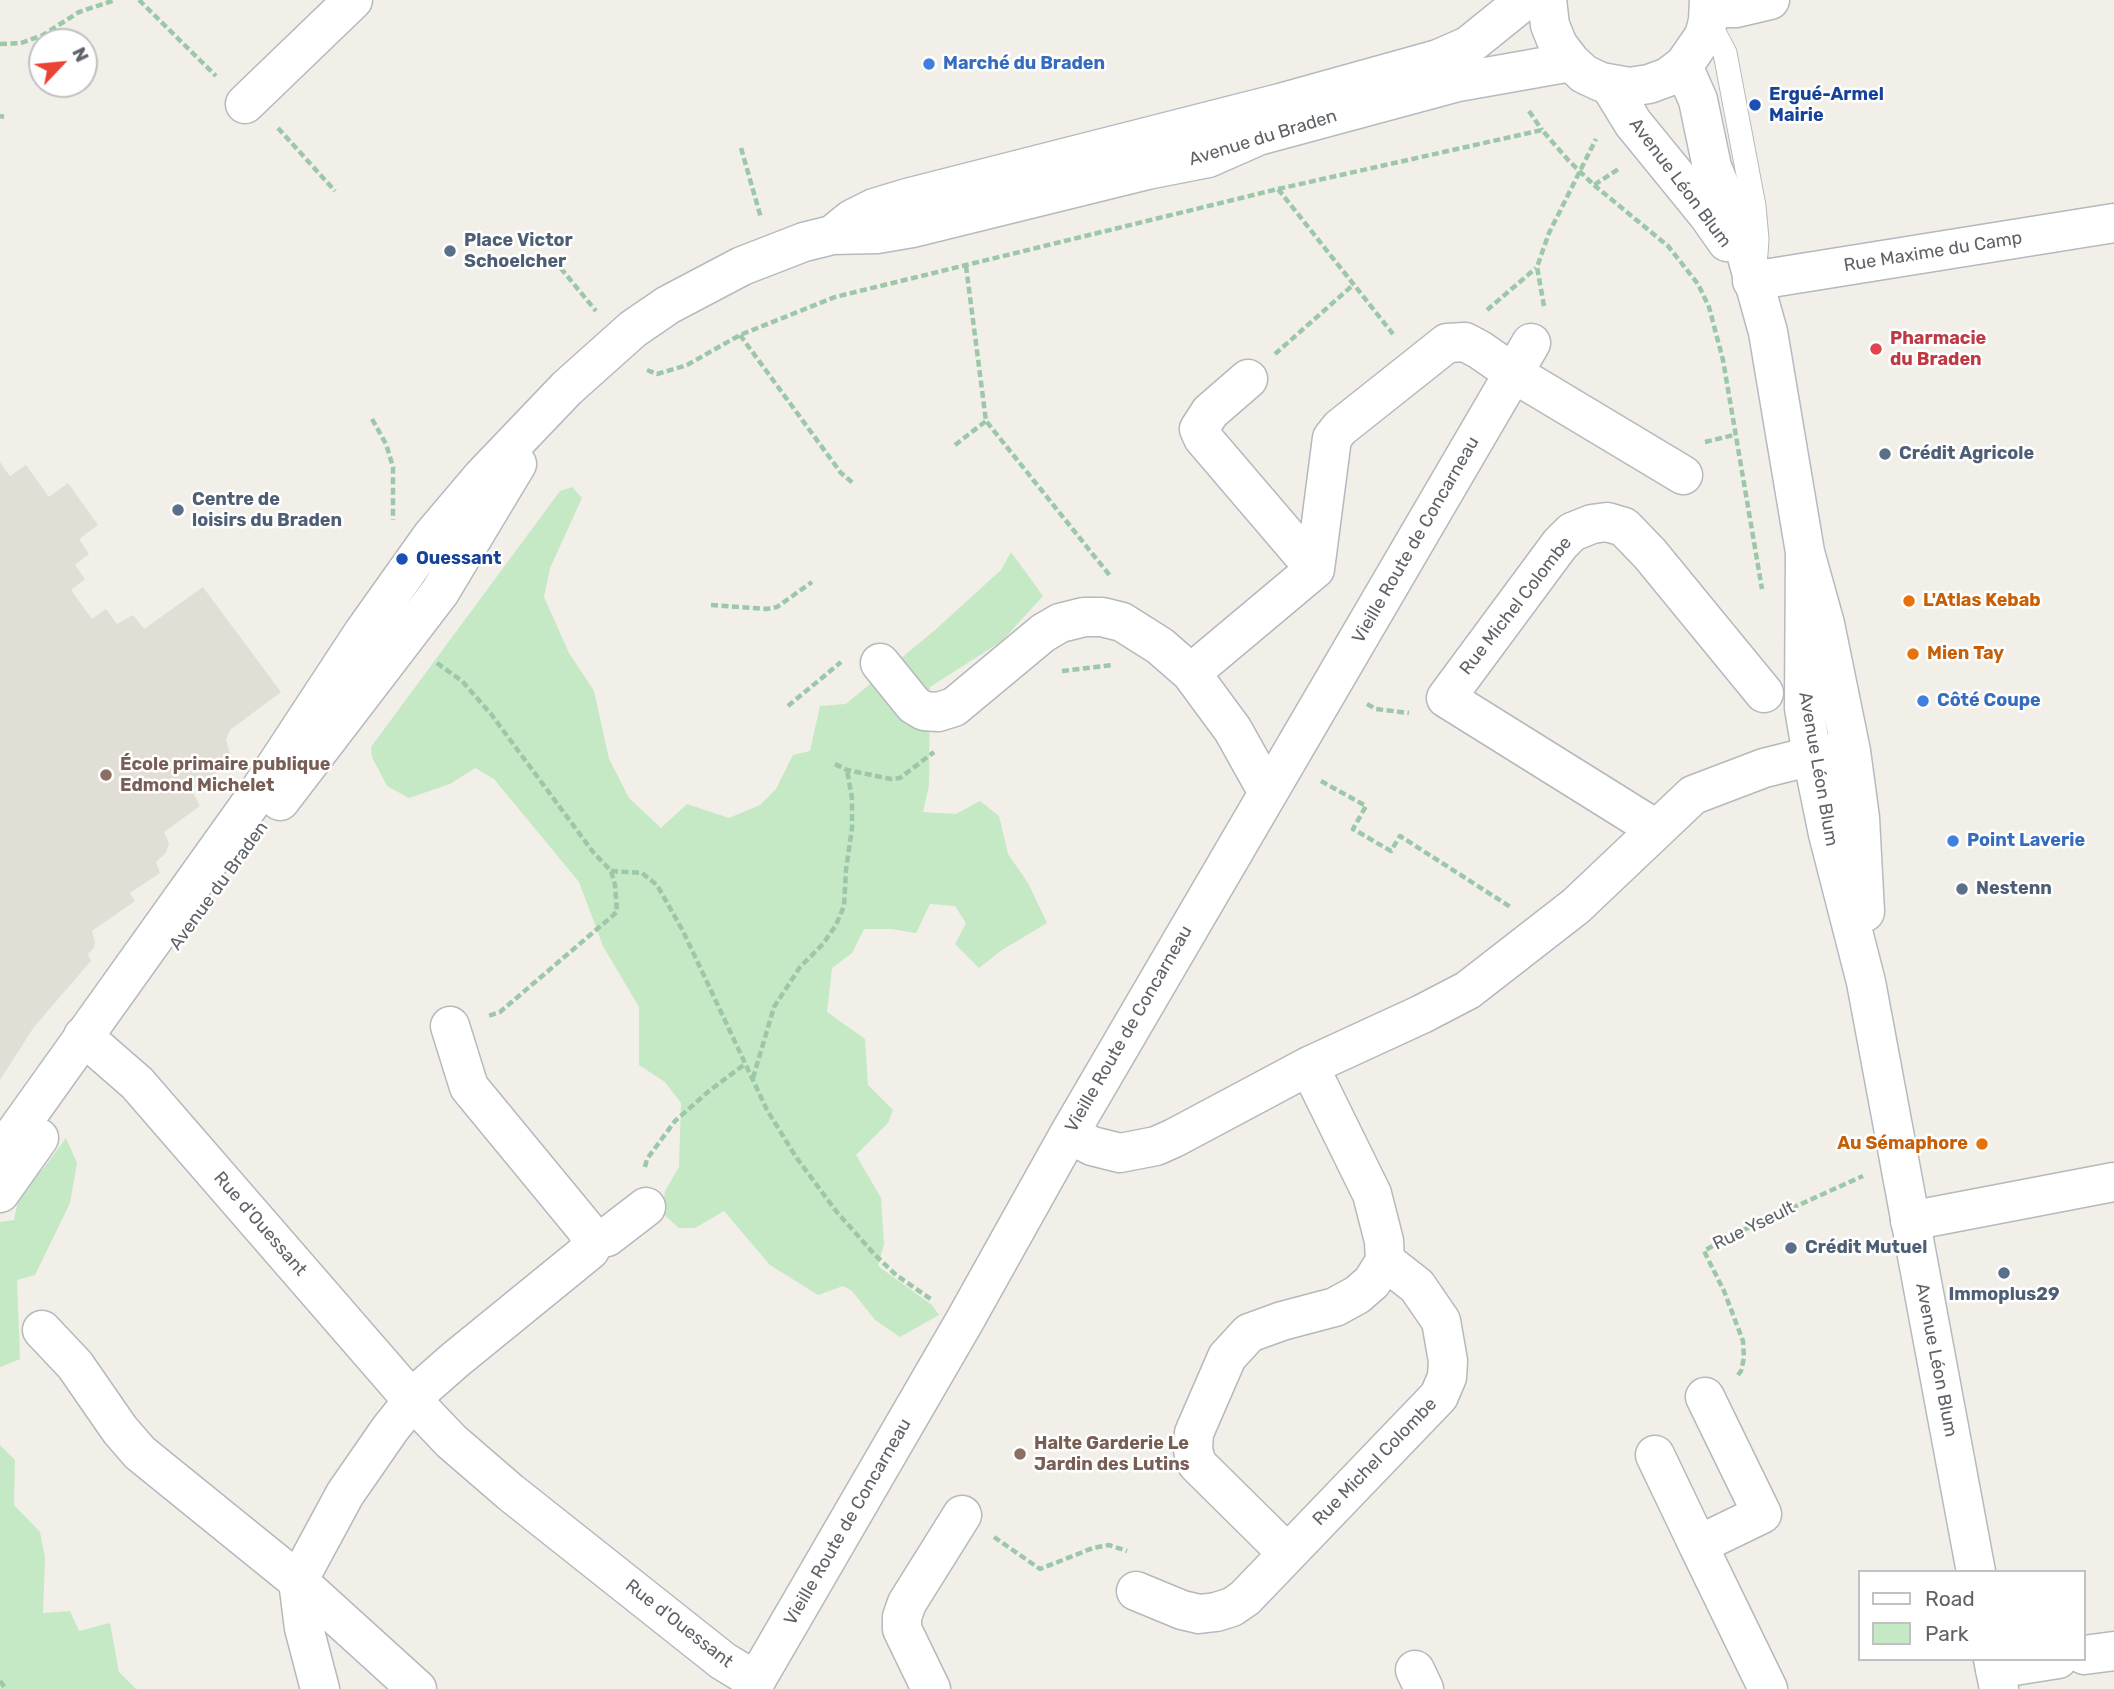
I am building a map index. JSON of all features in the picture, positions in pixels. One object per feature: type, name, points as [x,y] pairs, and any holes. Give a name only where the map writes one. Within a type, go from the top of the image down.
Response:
[{"type":"street","points":[[244,104],[353,0]]},
{"type":"street","name":"Avenue du Braden","points":[[832,235],[852,219],[874,208],[907,198],[1280,103],[1453,54],[1477,39],[1525,0]]},
{"type":"street","points":[[1547,0],[1549,25],[1558,45],[1571,62],[1584,74],[1609,84],[1629,87],[1668,77],[1683,66],[1697,50],[1709,10],[1736,8],[1770,0]]},
{"type":"street","name":"Avenue du Braden","points":[[0,1154],[93,1044],[140,995],[281,801],[440,592],[552,404],[620,340],[668,305],[772,253],[832,235],[877,234],[912,228],[1147,170],[1208,158],[1258,136],[1458,82],[1571,62]]},
{"type":"street","name":"Avenue Léon Blum","points":[[1683,66],[1698,100],[1713,167],[1742,239],[1773,359],[1805,552],[1825,624],[1851,751],[1863,859],[1866,982]]},
{"type":"street","name":"Avenue Léon Blum","points":[[1609,84],[1633,123],[1708,215],[1752,281]]},
{"type":"street","points":[[1147,170],[1202,122]]},
{"type":"street","name":"Rue Maxime du Camp","points":[[1752,281],[2114,223]]},
{"type":"street","points":[[1191,673],[1315,569],[1332,438],[1339,428],[1432,354],[1465,342],[1480,350],[1522,358],[1683,475]]},
{"type":"street","name":"Vieille Route de Concarneau","points":[[754,1685],[964,1322],[1069,1134],[1522,358]]},
{"type":"street","points":[[1248,379],[1210,412],[1199,429],[1203,438],[1315,569]]},
{"type":"street","name":"Rue Michel Colombe","points":[[1656,829],[1446,698],[1560,544],[1572,532],[1592,524],[1607,522],[1624,527],[1650,554],[1764,693]]},
{"type":"street","name":"Avenue Léon Blum","points":[[1805,552],[1804,708],[1812,756],[1828,834],[1866,982],[1976,1570]]},
{"type":"street","points":[[862,661],[914,705],[924,711],[938,712],[954,706],[1043,633],[1060,623],[1084,617],[1102,617],[1122,622],[1160,646],[1191,673],[1233,730],[1277,776]]},
{"type":"street","points":[[1069,1134],[1092,1146],[1120,1153],[1156,1146],[1309,1066],[1468,990],[1545,931],[1613,872],[1674,810],[1701,791],[1747,773],[1812,756],[1851,751]]},
{"type":"street","points":[[320,1689],[304,1628],[298,1581],[345,1494],[390,1429],[413,1401],[454,1360],[590,1250],[591,1240],[578,1218],[469,1087],[450,1027]]},
{"type":"street","name":"Avenue du Braden","points":[[0,1193],[93,1044]]},
{"type":"street","name":"Rue d'Ouessant","points":[[93,1044],[137,1083],[450,1441],[510,1492],[754,1685]]},
{"type":"street","points":[[1287,1553],[1198,1464],[1193,1450],[1194,1433],[1227,1357],[1249,1333],[1335,1307],[1357,1295],[1372,1282],[1385,1261],[1384,1241],[1372,1194],[1309,1066]]},
{"type":"street","points":[[1910,1222],[2114,1182]]},
{"type":"street","points":[[591,1240],[607,1237],[646,1207]]},
{"type":"street","name":"Rue Michel Colombe","points":[[1136,1591],[1199,1614],[1232,1607],[1245,1598],[1438,1396],[1447,1377],[1448,1361],[1441,1321],[1417,1286],[1385,1261]]},
{"type":"street","points":[[42,1330],[75,1364],[120,1430],[140,1453],[298,1581],[417,1689]]},
{"type":"street","points":[[1698,1545],[1762,1514],[1705,1397]]},
{"type":"street","points":[[1655,1455],[1698,1545],[1759,1686]]},
{"type":"street","points":[[931,1689],[902,1629],[902,1617],[907,1603],[962,1515]]},
{"type":"street","points":[[2086,1655],[2114,1651]]},
{"type":"street","points":[[1996,1672],[2048,1661]]},
{"type":"lane","points":[[1709,10],[1725,52],[1754,206],[1757,239],[1752,281]]},
{"type":"path","points":[[0,44],[21,43],[43,34],[79,12],[115,0]]},
{"type":"path","points":[[638,363],[649,372],[672,370],[740,335],[835,297],[1279,189],[1542,130],[1581,172]]},
{"type":"path","points":[[1522,358],[1544,306],[1537,267],[1549,233],[1598,135]]},
{"type":"path","points":[[741,148],[772,253]]},
{"type":"path","points":[[1279,189],[1353,285],[1432,354],[1537,267]]},
{"type":"path","points":[[966,266],[986,421],[1111,576],[1122,597],[1122,622]]},
{"type":"path","points":[[1248,379],[1353,285]]},
{"type":"path","points":[[740,335],[841,474],[854,484]]},
{"type":"path","points":[[372,419],[386,444],[393,467],[395,488],[392,524]]},
{"type":"path","points":[[955,445],[986,421]]},
{"type":"path","points":[[711,604],[766,610],[777,607],[812,582]]},
{"type":"path","points":[[430,660],[443,665],[477,696],[523,754],[593,852],[611,871],[617,912],[500,1012],[450,1027]]},
{"type":"path","points":[[788,706],[862,661]]},
{"type":"path","points":[[835,764],[847,770],[891,779],[900,778],[940,747],[938,712]]},
{"type":"path","points":[[1396,713],[1408,713]]},
{"type":"path","points":[[753,1079],[774,1007],[800,967],[823,944],[836,925],[844,906],[852,828],[852,798],[847,770]]},
{"type":"path","points":[[1277,776],[1366,806],[1353,829],[1391,850],[1400,836],[1488,891],[1545,931]]},
{"type":"path","points":[[611,871],[642,873],[657,885],[683,931],[767,1110],[796,1157],[836,1210],[896,1275],[964,1322]]},
{"type":"path","points":[[646,1207],[632,1199],[644,1177],[647,1159],[675,1121],[745,1064]]},
{"type":"path","name":"Rue Yseult","points":[[1705,1397],[1732,1381],[1741,1371],[1744,1358],[1738,1326],[1704,1251],[1730,1236],[1863,1175]]},
{"type":"path","points":[[962,1515],[1040,1569],[1093,1548],[1109,1545],[1131,1552]]},
{"type":"path","points":[[0,1681],[6,1689]]},
{"type":"shaded area","name":"École primaire publique Edmond Michelet","points":[[0,462],[10,476],[26,465],[49,497],[68,483],[98,525],[79,539],[89,554],[75,565],[85,579],[71,590],[92,619],[106,609],[117,624],[133,615],[144,629],[203,587],[281,692],[230,730],[226,740],[232,760],[192,791],[200,806],[164,832],[169,843],[166,853],[156,862],[160,873],[130,893],[135,901],[92,931],[95,943],[88,954],[91,961],[34,1027],[0,1080]]},
{"type":"green space","points":[[572,487],[582,498],[550,568],[544,597],[569,653],[594,691],[609,759],[629,798],[661,828],[687,804],[729,818],[760,805],[776,789],[793,755],[810,751],[820,706],[846,704],[935,630],[1001,570],[1011,552],[1043,596],[1002,641],[930,687],[929,785],[923,812],[956,814],[980,801],[999,816],[1008,854],[1028,883],[1047,923],[1002,950],[979,968],[955,944],[966,923],[955,906],[930,904],[916,933],[864,929],[852,953],[832,968],[827,1012],[865,1039],[868,1085],[893,1110],[888,1123],[856,1155],[881,1198],[884,1244],[878,1266],[932,1305],[939,1315],[900,1337],[875,1320],[852,1291],[843,1286],[818,1295],[770,1265],[724,1211],[695,1228],[679,1228],[662,1213],[665,1191],[679,1167],[681,1103],[665,1082],[639,1065],[639,1007],[603,946],[579,882],[494,779],[475,768],[450,784],[409,798],[387,786],[372,757],[371,747],[560,491]]},
{"type":"green space","points":[[66,1138],[77,1163],[70,1203],[35,1275],[17,1280],[20,1359],[0,1367],[0,1222],[14,1220],[20,1191],[43,1169]]},
{"type":"green space","points":[[0,1445],[15,1460],[14,1505],[40,1532],[45,1558],[43,1613],[70,1611],[79,1631],[110,1623],[119,1672],[136,1689],[0,1689]]},
{"type":"place","name":"Marché du Braden","points":[[929,64]]},
{"type":"place","name":"Ergué-Armel Mairie","points":[[1755,105]]},
{"type":"place","name":"Place Victor Schoelcher","points":[[450,251]]},
{"type":"place","name":"Pharmacie du Braden","points":[[1876,349]]},
{"type":"place","name":"Crédit Agricole","points":[[1885,454]]},
{"type":"place","name":"Centre de loisirs du Braden","points":[[178,510]]},
{"type":"place","name":"Ouessant","points":[[402,559]]},
{"type":"place","name":"L'Atlas Kebab","points":[[1909,601]]},
{"type":"place","name":"Mien Tay","points":[[1913,654]]},
{"type":"place","name":"Côté Coupe","points":[[1923,701]]},
{"type":"place","name":"École primaire publique Edmond Michelet","points":[[106,775]]},
{"type":"place","name":"Point Laverie","points":[[1953,841]]},
{"type":"place","name":"Nestenn","points":[[1962,889]]},
{"type":"place","name":"Au Sémaphore","points":[[1982,1144]]},
{"type":"place","name":"Crédit Mutuel","points":[[1791,1248]]},
{"type":"place","name":"Immoplus29","points":[[2004,1273]]},
{"type":"place","name":"Halte Garderie Le Jardin des Lutins","points":[[1020,1454]]}]
